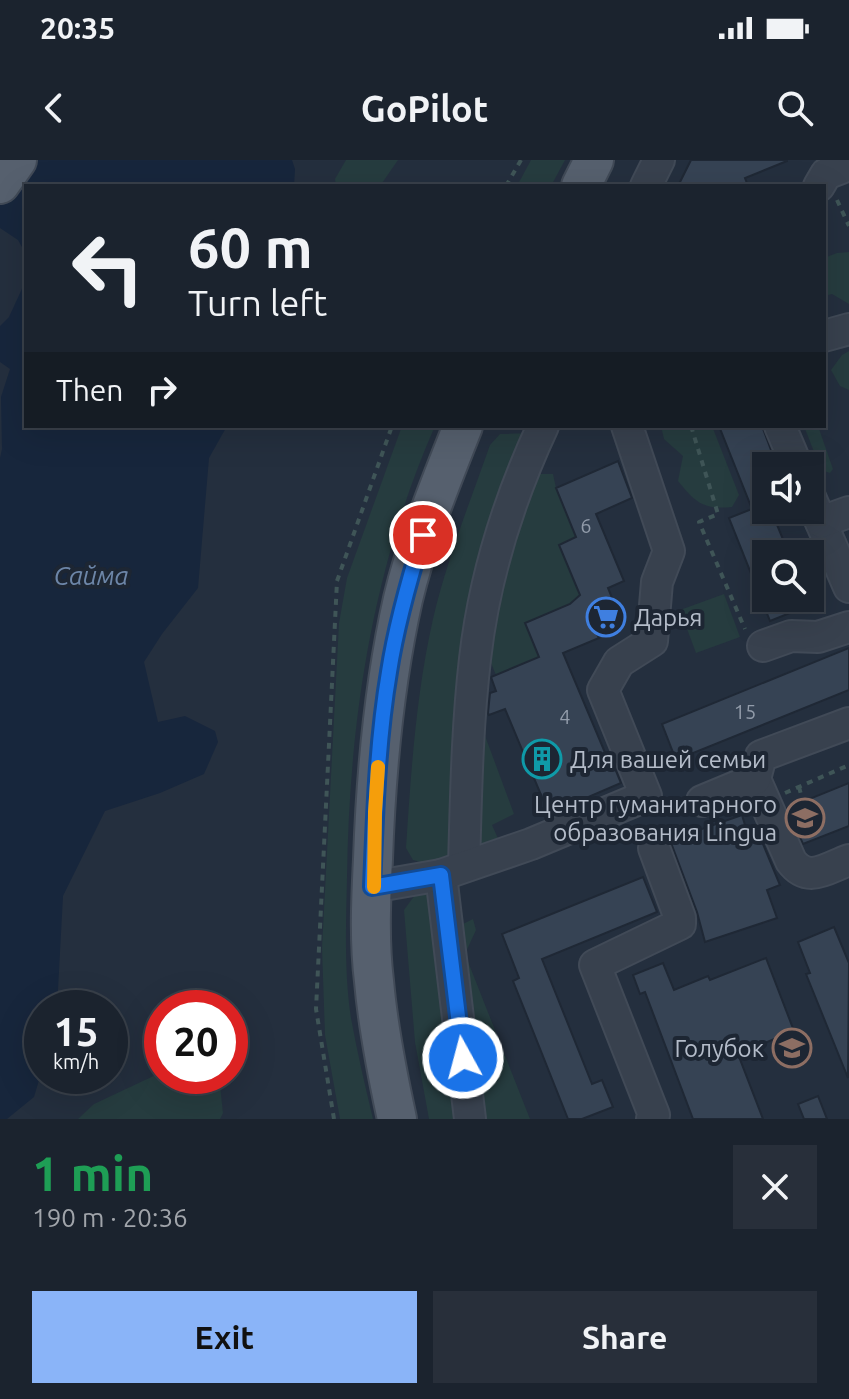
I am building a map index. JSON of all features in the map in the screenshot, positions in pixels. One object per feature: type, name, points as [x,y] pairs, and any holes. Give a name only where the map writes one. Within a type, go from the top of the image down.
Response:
[{"type":"main road","points":[[0,184],[17,160]]},
{"type":"main road","points":[[582,184],[594,160]]},
{"type":"main road","points":[[397,1119],[373,979],[375,812],[388,673],[404,596],[432,505],[462,428]]},
{"type":"lane","points":[[647,184],[659,160]]},
{"type":"lane","points":[[820,184],[826,174],[849,165]]},
{"type":"lane","points":[[826,335],[849,329]]},
{"type":"lane","points":[[470,1119],[452,871],[475,656],[501,534],[523,469],[542,428]]},
{"type":"lane","points":[[372,887],[452,871],[531,844],[646,796],[603,690],[619,662],[652,641],[657,582],[669,551],[628,428]]},
{"type":"lane","points":[[781,428],[791,452]]},
{"type":"lane","points":[[824,511],[849,512]]},
{"type":"lane","points":[[821,524],[849,587]]},
{"type":"lane","points":[[763,646],[791,636],[818,637],[849,627]]},
{"type":"lane","points":[[849,723],[761,756],[760,790],[791,861],[799,871],[810,875],[849,860]]},
{"type":"lane","points":[[702,801],[760,790]]},
{"type":"lane","points":[[652,1119],[654,1115],[595,965],[680,924],[654,848]]},
{"type":"path","points":[[507,184],[521,160]]},
{"type":"path","points":[[334,1119],[316,1009],[337,581],[391,428]]},
{"type":"path","points":[[692,428],[718,514],[699,522],[754,649],[763,646]]},
{"type":"path","points":[[760,790],[799,787],[849,765]]},
{"type":"path","points":[[799,787],[803,802]]},
{"type":"green space","points":[[346,160],[398,160],[381,184],[336,184],[335,179]]},
{"type":"green space","points":[[531,160],[565,160],[552,184],[518,184]]},
{"type":"green space","points":[[849,252],[849,304],[832,294],[826,296],[826,257]]},
{"type":"green space","points":[[849,351],[849,390],[840,386],[831,370]]},
{"type":"green space","points":[[401,428],[434,428],[413,480],[380,591],[359,705],[353,762],[346,965],[351,1018],[373,1119],[340,1119],[325,1035],[322,948],[339,623],[347,578]]},
{"type":"green space","points":[[661,428],[713,428],[739,495],[732,507],[707,506],[684,488],[678,481],[683,456],[664,439]]},
{"type":"green space","points":[[805,428],[819,428],[833,469],[830,473],[824,471],[824,452],[814,452]]},
{"type":"green space","points":[[530,433],[507,491],[455,854],[427,864],[413,860],[406,848],[418,704],[433,619],[452,553],[490,445],[500,434]]},
{"type":"green space","points":[[532,474],[553,474],[576,537],[560,545],[582,599],[539,657],[496,675],[486,651],[507,542]]},
{"type":"green space","points":[[724,594],[740,637],[696,653],[680,610]]},
{"type":"green space","points":[[484,733],[514,814],[492,825],[500,843],[470,856]]},
{"type":"green space","points":[[431,890],[461,1119],[429,1119],[415,1042],[404,910],[415,895]]},
{"type":"green space","points":[[473,919],[476,930],[465,954],[530,1119],[481,1119],[455,928]]},
{"type":"green space","points":[[144,1080],[144,1094],[221,1094],[223,1113],[220,1119],[78,1119],[94,1104],[115,1094],[128,1094],[128,1088]]},
{"type":"water","points":[[0,160],[292,160],[295,169],[294,184],[24,184],[24,250],[18,240],[0,228]]},
{"type":"water","name":"Сайма","points":[[24,284],[24,428],[226,428],[209,458],[198,588],[144,662],[158,722],[185,716],[215,731],[218,742],[204,774],[105,811],[63,896],[58,990],[24,990],[24,1094],[35,1094],[7,1119],[0,1119],[0,458],[1,397],[10,369],[0,362],[0,326],[9,317]]},
{"type":"building","points":[[691,160],[787,160],[745,178],[747,184],[679,184]]},
{"type":"building","points":[[720,428],[763,428],[772,452],[752,452],[752,509]]},
{"type":"building","points":[[618,461],[632,498],[596,514],[624,581],[608,588],[622,622],[596,632],[599,638],[563,653],[621,783],[549,814],[505,709],[488,713],[490,693],[496,691],[491,677],[539,657],[525,623],[570,604],[580,595],[559,545],[576,537],[556,488]]},
{"type":"building","points":[[752,509],[752,524],[777,524],[783,540],[752,540],[752,576],[729,518]]},
{"type":"building","points":[[766,612],[792,612],[770,621]]},
{"type":"building","points":[[849,648],[849,690],[676,760],[662,724]]},
{"type":"building","points":[[849,783],[849,826],[803,844],[787,808]]},
{"type":"building","points":[[742,815],[748,835],[758,832],[780,885],[767,890],[777,918],[705,942],[670,840]]},
{"type":"building","points":[[643,877],[657,912],[542,959],[592,1084],[602,1080],[613,1107],[582,1119],[568,1119],[513,981],[519,978],[502,934]]},
{"type":"building","points":[[834,927],[849,963],[848,1078],[806,974],[810,973],[798,942]]},
{"type":"building","points":[[766,958],[794,1031],[738,1054],[763,1119],[693,1119],[645,992],[640,994],[633,975],[663,963],[674,990]]},
{"type":"building","points":[[818,1096],[827,1119],[804,1119],[798,1104]]},
{"type":"slow traffic","points":[[374,887],[378,767]]},
{"type":"place","name":"Дарья","points":[[606,617]]},
{"type":"place","name":"Для вашей семьи","points":[[542,759]]},
{"type":"place","name":"Центр гуманитарного образования Lingua","points":[[805,818]]},
{"type":"place","name":"Голубок","points":[[792,1048]]},
{"type":"route","points":[[423,535],[404,596],[388,673],[380,743],[372,887],[441,875],[463,1058]]}]
